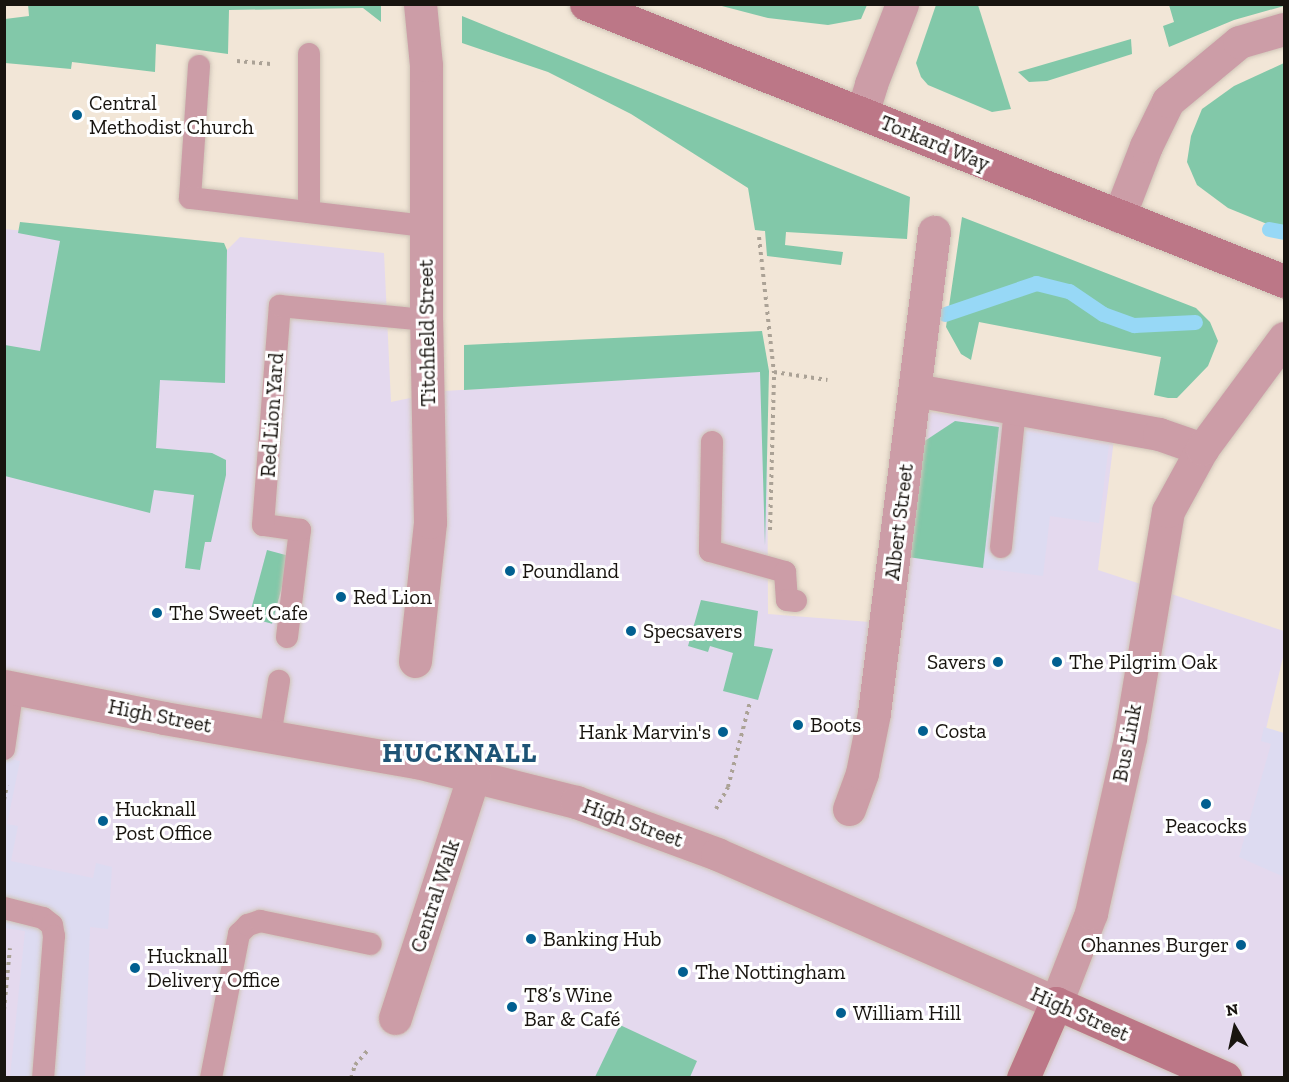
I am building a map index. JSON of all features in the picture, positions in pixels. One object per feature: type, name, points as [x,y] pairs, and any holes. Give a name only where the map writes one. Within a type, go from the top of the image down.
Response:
[{"type":"street","name":"Titchfield Street","points":[[415,661],[430,522],[426,320],[426,65],[420,4]]},
{"type":"street","name":"Torkard Way","points":[[586,4],[1284,281]]},
{"type":"street","points":[[862,114],[902,4]]},
{"type":"street","points":[[1119,216],[1146,146],[1168,101],[1239,42],[1284,29]]},
{"type":"street","name":"Albert Street","points":[[849,808],[862,773],[872,723],[934,232]]},
{"type":"street","name":"Bus Link","points":[[1056,1004],[1091,913],[1130,738],[1168,511],[1202,448],[1284,338]]},
{"type":"street","points":[[915,390],[1159,434],[1202,448]]},
{"type":"street","name":"High Street","points":[[9,686],[380,755],[474,775],[576,802],[696,846],[1226,1077]]},
{"type":"street","name":"Central Walk","points":[[395,1018],[474,775]]},
{"type":"street","points":[[1023,1077],[1056,1004]]},
{"type":"lane","points":[[309,60],[309,212]]},
{"type":"lane","points":[[199,66],[190,198],[426,226]]},
{"type":"lane","name":"Red Lion Yard","points":[[287,637],[300,530],[263,525],[280,306],[426,320]]},
{"type":"lane","points":[[1001,548],[1015,408]]},
{"type":"lane","points":[[712,442],[710,551],[785,572],[788,600],[796,601]]},
{"type":"lane","points":[[270,736],[279,681]]},
{"type":"lane","points":[[4,749],[9,686]]},
{"type":"lane","points":[[4,908],[44,918],[52,925],[54,936],[43,1077]]},
{"type":"lane","points":[[211,1077],[239,934],[248,925],[260,921],[371,944]]},
{"type":"path","points":[[199,66],[212,59],[309,60]]},
{"type":"path","points":[[759,237],[774,372],[770,507]]},
{"type":"path","points":[[774,372],[827,380]]},
{"type":"path","points":[[696,846],[728,788],[750,702]]},
{"type":"path","points":[[4,944],[11,945],[4,1010]]},
{"type":"shaded area","points":[[4,229],[227,250],[240,237],[384,253],[391,402],[444,391],[769,371],[767,394],[768,614],[870,622],[905,596],[920,410],[1114,439],[1098,570],[1284,631],[1284,653],[1266,729],[1284,734],[1284,1077],[5,1077]]},
{"type":"shaded area","points":[[999,427],[1109,445],[1099,523],[1050,516],[1043,576],[983,568]]},
{"type":"shaded area","points":[[1264,727],[1284,733],[1284,877],[1239,857],[1271,744],[1261,741]]},
{"type":"shaded area","points":[[4,758],[20,761],[7,824],[18,826],[11,861],[93,878],[96,863],[112,867],[108,929],[90,927],[85,1077],[10,1077],[25,931],[5,928]]},
{"type":"green space","points":[[28,4],[381,5],[381,22],[363,8],[229,10],[228,54],[156,44],[155,72],[72,62],[71,69],[5,63],[5,19],[29,16]]},
{"type":"green space","points":[[1284,4],[1284,6],[1234,20],[1169,47],[1163,26],[1174,22],[1169,5]]},
{"type":"green space","points":[[718,5],[867,5],[861,19],[828,25],[768,18]]},
{"type":"green space","points":[[936,5],[978,5],[1011,109],[992,112],[928,85],[921,77],[916,63]]},
{"type":"green space","points":[[462,16],[910,197],[907,239],[786,232],[785,245],[843,252],[841,265],[767,256],[765,231],[755,230],[748,188],[631,114],[548,72],[462,43]]},
{"type":"green space","points":[[1131,39],[1132,54],[1047,81],[1029,82],[1018,72]]},
{"type":"green space","points":[[1284,63],[1284,231],[1228,208],[1197,185],[1187,162],[1191,136],[1202,109],[1234,86]]},
{"type":"green space","points":[[962,217],[1196,308],[1210,322],[1218,341],[1208,366],[1177,398],[1168,398],[1154,395],[1161,357],[979,322],[971,360],[961,354],[946,327]]},
{"type":"green space","points":[[20,222],[224,243],[227,250],[225,383],[160,380],[156,448],[212,453],[226,460],[226,475],[211,542],[205,542],[200,570],[185,568],[194,495],[154,490],[150,513],[5,476],[5,345],[40,351],[60,241],[18,233]]},
{"type":"green space","points":[[762,331],[769,371],[765,546],[760,372],[464,390],[464,345]]},
{"type":"green space","points":[[955,421],[999,427],[983,568],[908,557],[914,448]]},
{"type":"green space","points":[[267,550],[290,556],[272,624],[249,618]]},
{"type":"green space","points":[[701,600],[758,611],[754,646],[773,649],[758,700],[723,691],[733,653],[710,646],[708,652],[688,646]]},
{"type":"green space","points":[[620,1025],[697,1061],[690,1077],[595,1077]]},
{"type":"waterway","points":[[1269,229],[1284,232]]},
{"type":"waterway","points":[[945,314],[1036,283],[1069,291],[1103,314],[1134,325],[1195,322]]},
{"type":"place","name":"Central Methodist Church","points":[[77,115]]},
{"type":"place","name":"Poundland","points":[[510,571]]},
{"type":"place","name":"Red Lion","points":[[341,597]]},
{"type":"place","name":"The Sweet Cafe","points":[[157,613]]},
{"type":"place","name":"Specsavers","points":[[631,631]]},
{"type":"place","name":"Savers","points":[[998,662]]},
{"type":"place","name":"The Pilgrim Oak","points":[[1057,662]]},
{"type":"place","name":"Boots","points":[[798,725]]},
{"type":"place","name":"Costa","points":[[923,731]]},
{"type":"place","name":"Hank Marvin's","points":[[723,732]]},
{"type":"place","name":"Peacocks","points":[[1206,804]]},
{"type":"place","name":"Hucknall Post Office","points":[[103,821]]},
{"type":"place","name":"Banking Hub","points":[[531,939]]},
{"type":"place","name":"Ohannes Burger","points":[[1241,945]]},
{"type":"place","name":"Hucknall Delivery Office","points":[[135,968]]},
{"type":"place","name":"The Nottingham","points":[[683,972]]},
{"type":"place","name":"T8’s Wine Bar & Café","points":[[512,1007]]},
{"type":"place","name":"William Hill","points":[[841,1013]]},
{"type":"district","name":"HUCKNALL","points":[[460,754]]}]
